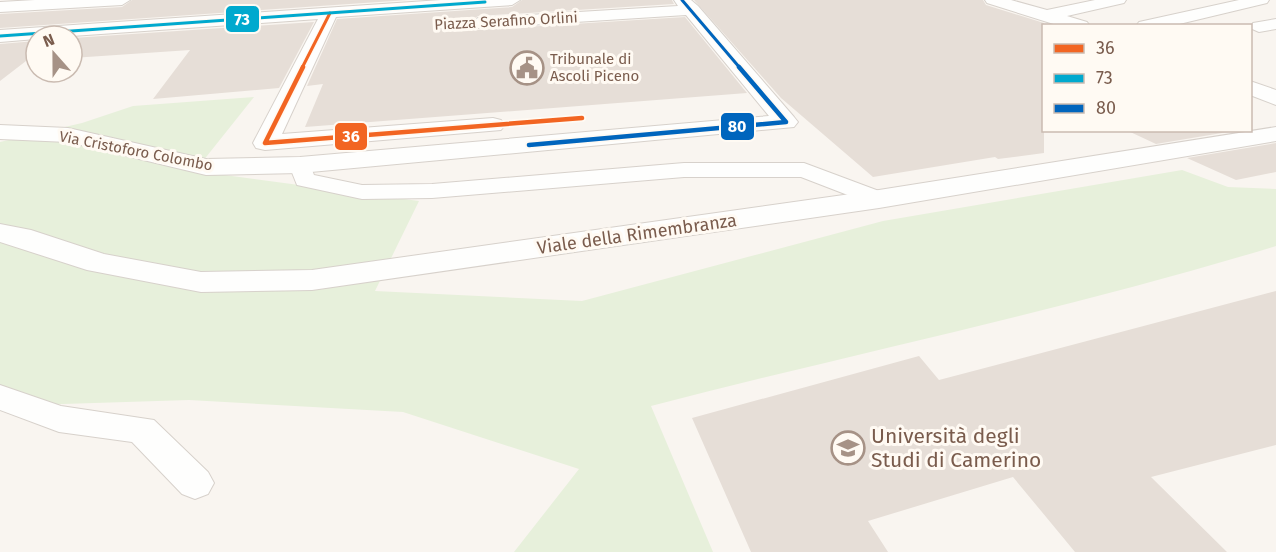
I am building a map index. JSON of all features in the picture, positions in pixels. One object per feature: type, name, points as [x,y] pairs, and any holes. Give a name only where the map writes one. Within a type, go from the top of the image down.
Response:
[{"type":"street","points":[[0,7],[122,0]]},
{"type":"street","points":[[0,36],[338,18],[440,3],[509,0]]},
{"type":"street","points":[[993,0],[1075,24]]},
{"type":"street","points":[[1046,15],[1118,0]]},
{"type":"street","points":[[1154,24],[1259,1],[1276,7]]},
{"type":"street","points":[[687,5],[770,104]]},
{"type":"street","name":"Piazza Serafino Orlini","points":[[460,24],[687,5]]},
{"type":"street","points":[[338,18],[265,142],[770,104]]},
{"type":"street","points":[[1252,80],[1276,75]]},
{"type":"street","points":[[1252,87],[1276,98]]},
{"type":"street","name":"Via Cristoforo Colombo","points":[[0,132],[68,135],[206,167],[300,165],[786,122],[770,104]]},
{"type":"street","name":"Viale della Rimembranza","points":[[0,233],[20,237],[98,263],[201,282],[312,280],[879,199],[1276,134]]},
{"type":"lane","points":[[300,165],[305,180],[362,192],[432,191],[684,170],[804,170],[879,199]]},
{"type":"lane","points":[[0,397],[58,419],[142,430],[195,483]]},
{"type":"green space","points":[[254,97],[195,171],[419,201],[375,291],[582,301],[883,221],[1182,170],[1228,187],[1276,189],[1276,246],[1043,310],[651,406],[713,552],[514,552],[579,469],[403,412],[189,400],[0,406],[0,142],[82,123],[133,106]]},
{"type":"building","points":[[132,0],[408,0],[58,24],[24,24],[24,26],[0,28],[0,14],[122,7]]},
{"type":"building","name":"Tribunale di Ascoli Piceno","points":[[522,0],[672,0],[674,4],[478,16],[467,24],[478,30],[685,17],[747,93],[305,127],[323,84],[307,86],[337,19],[512,7]]},
{"type":"building","points":[[694,0],[983,0],[986,5],[1044,23],[1042,24],[1042,132],[1044,132],[1044,153],[998,159],[995,157],[873,177],[781,98]]},
{"type":"building","points":[[314,22],[279,88],[153,99],[190,50],[84,57],[84,37]]},
{"type":"building","points":[[24,42],[24,63],[0,81],[0,44]]},
{"type":"building","points":[[1130,132],[1228,132],[1156,144]]},
{"type":"building","points":[[1276,143],[1276,172],[1236,180],[1187,158]]},
{"type":"building","points":[[1276,291],[1276,445],[1151,477],[1227,552],[1075,552],[1013,477],[868,521],[888,552],[751,552],[692,418],[919,356],[939,380]]},
{"type":"transit line","name":"80","points":[[529,145],[786,122],[682,0]]},
{"type":"transit line","name":"73","points":[[0,36],[485,2]]},
{"type":"transit line","name":"36","points":[[330,13],[265,143],[582,118]]},
{"type":"place","name":"Tribunale di Ascoli Piceno","points":[[527,68]]},
{"type":"place","name":"Università degli Studi di Camerino","points":[[848,448]]}]
